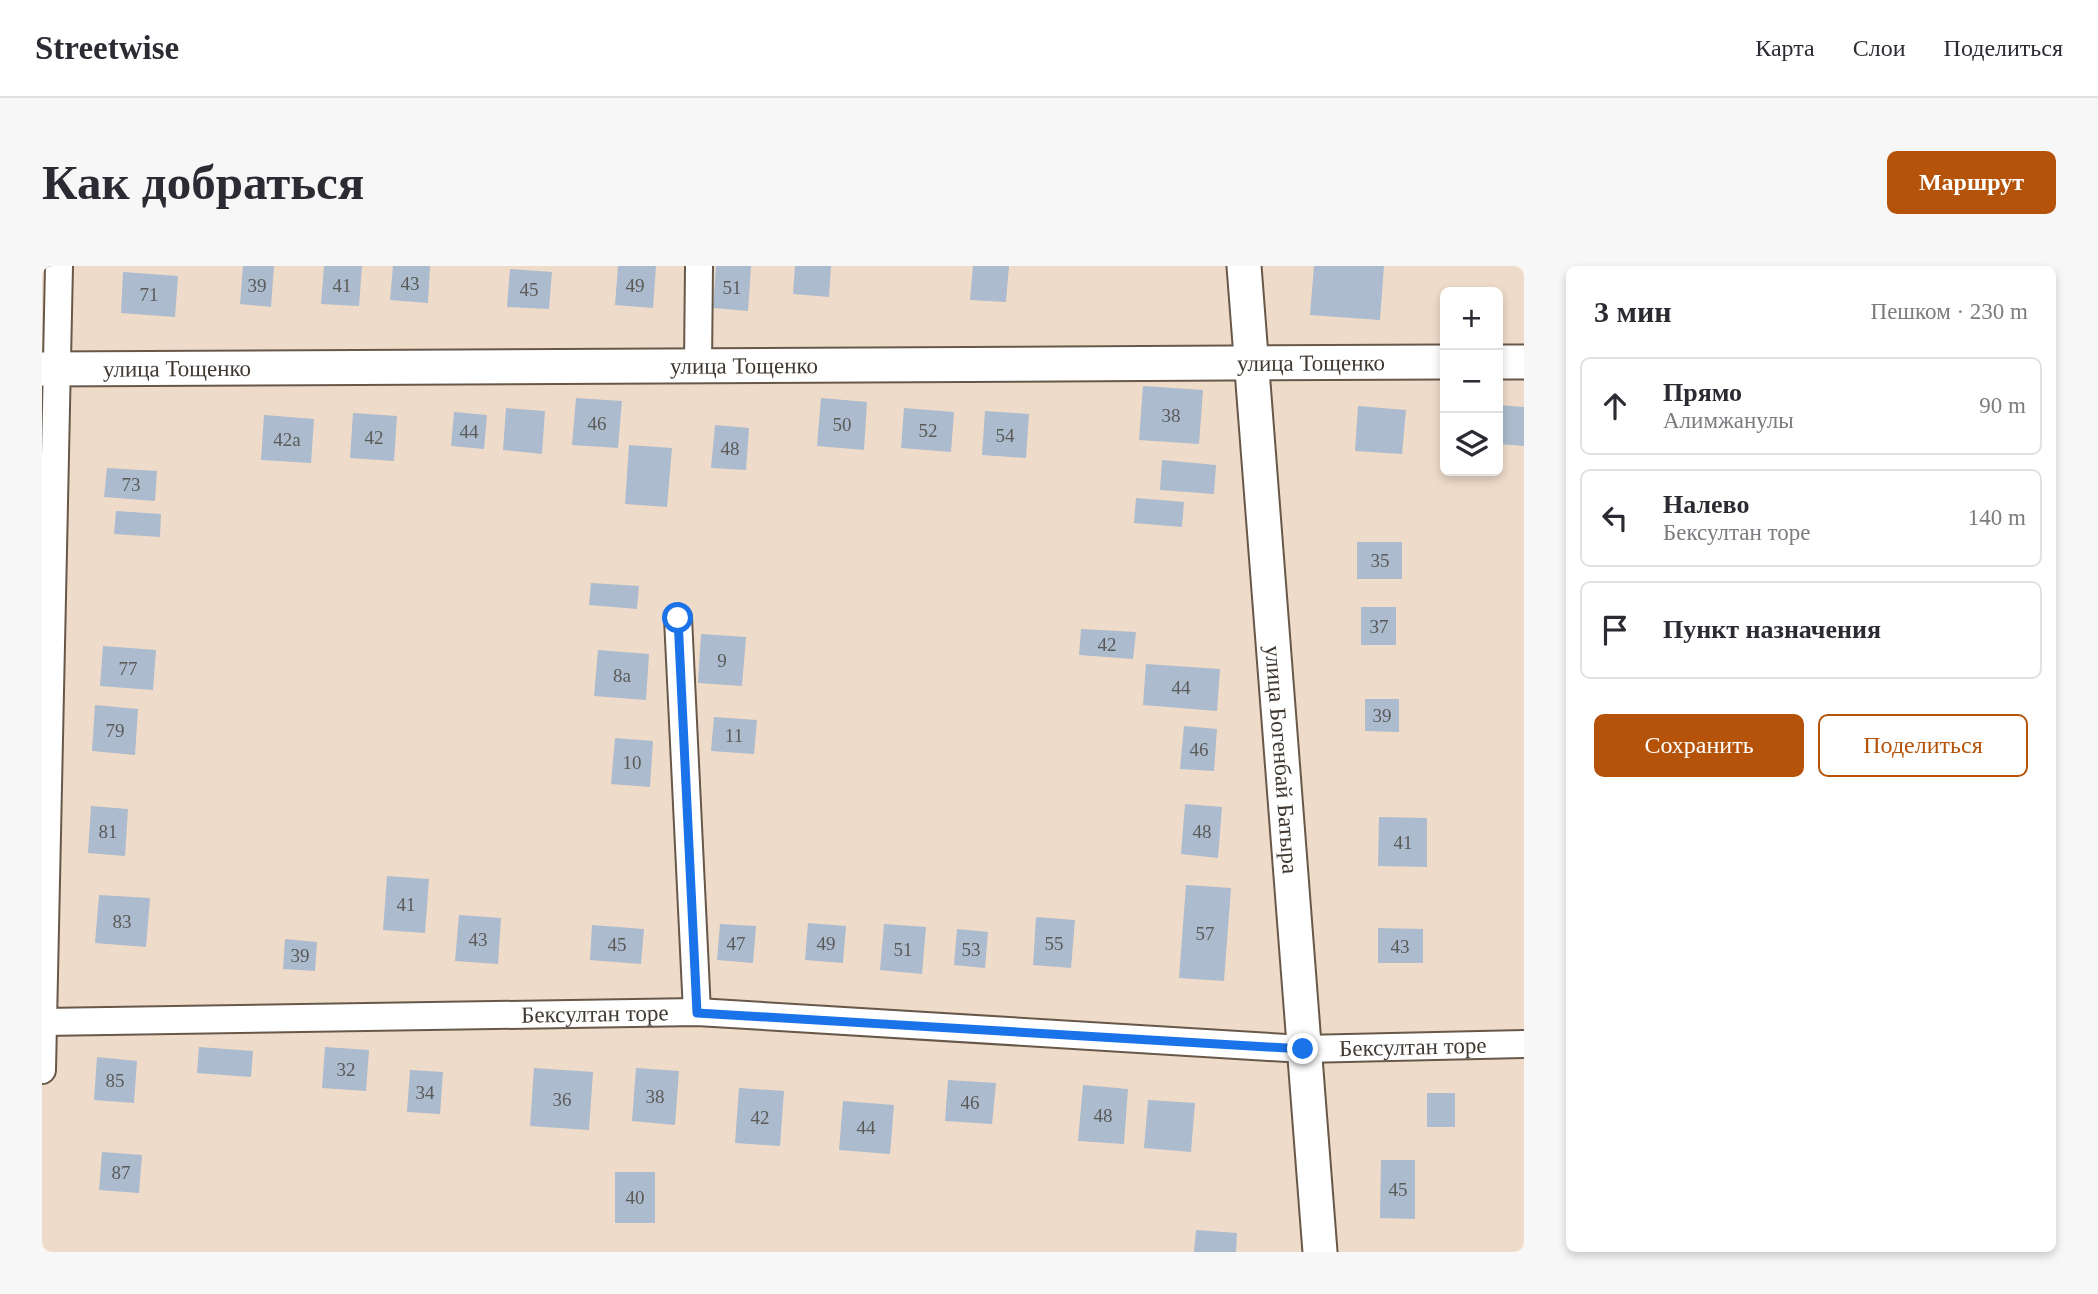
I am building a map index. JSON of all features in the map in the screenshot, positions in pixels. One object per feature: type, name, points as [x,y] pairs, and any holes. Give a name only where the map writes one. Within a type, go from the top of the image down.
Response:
[{"type":"street","points":[[42,1070],[49,369],[60,266]]},
{"type":"street","points":[[698,364],[699,266]]},
{"type":"street","name":"улица Богенбай Батыра","points":[[1244,266],[1320,1252]]},
{"type":"street","name":"улица Тощенко","points":[[49,369],[1440,362]]},
{"type":"street","points":[[1503,362],[1524,362]]},
{"type":"street","points":[[678,618],[697,1013]]},
{"type":"street","name":"Бексултан торе","points":[[43,1022],[697,1013],[1303,1049],[1524,1044]]},
{"type":"building","points":[[243,266],[274,266],[271,307],[240,304]]},
{"type":"building","points":[[324,266],[362,266],[359,306],[321,304]]},
{"type":"building","points":[[393,266],[430,266],[428,303],[390,300]]},
{"type":"building","points":[[618,266],[656,266],[653,308],[615,305]]},
{"type":"building","points":[[716,266],[751,266],[748,311],[713,308]]},
{"type":"building","points":[[795,266],[831,266],[829,297],[793,294]]},
{"type":"building","points":[[973,266],[1009,266],[1006,302],[970,300]]},
{"type":"building","points":[[1314,266],[1384,266],[1380,320],[1310,315]]},
{"type":"building","points":[[510,269],[552,272],[549,309],[507,307]]},
{"type":"building","points":[[123,272],[178,276],[175,317],[121,313]]},
{"type":"building","points":[[1143,386],[1203,390],[1199,444],[1139,440]]},
{"type":"building","points":[[576,398],[622,401],[618,448],[572,445]]},
{"type":"building","points":[[821,398],[867,402],[864,450],[817,446]]},
{"type":"building","points":[[1503,405],[1524,407],[1524,446],[1503,444]]},
{"type":"building","points":[[1358,406],[1406,410],[1402,454],[1355,451]]},
{"type":"building","points":[[506,408],[545,411],[542,454],[503,450]]},
{"type":"building","points":[[904,408],[954,412],[951,452],[901,448]]},
{"type":"building","points":[[985,411],[1029,414],[1026,458],[982,455]]},
{"type":"building","points":[[454,412],[487,415],[484,449],[451,446]]},
{"type":"building","points":[[353,413],[397,416],[394,461],[350,458]]},
{"type":"building","points":[[264,415],[314,419],[311,463],[261,460]]},
{"type":"building","points":[[715,425],[749,428],[746,470],[711,468]]},
{"type":"building","points":[[629,445],[672,448],[667,507],[625,504]]},
{"type":"building","points":[[1162,460],[1216,465],[1214,494],[1160,490]]},
{"type":"building","points":[[107,468],[157,471],[155,501],[104,497]]},
{"type":"building","points":[[1136,498],[1184,502],[1182,527],[1134,523]]},
{"type":"building","points":[[116,511],[161,514],[160,537],[114,534]]},
{"type":"building","points":[[1357,542],[1402,542],[1402,579],[1357,579]]},
{"type":"building","points":[[591,583],[639,586],[637,609],[589,605]]},
{"type":"building","points":[[1361,607],[1396,607],[1396,645],[1361,645]]},
{"type":"building","points":[[1081,629],[1136,632],[1133,659],[1079,655]]},
{"type":"building","points":[[701,634],[746,637],[742,686],[698,683]]},
{"type":"building","points":[[103,646],[156,650],[153,690],[100,686]]},
{"type":"building","points":[[598,650],[649,654],[646,700],[594,696]]},
{"type":"building","points":[[1146,664],[1220,669],[1217,711],[1143,705]]},
{"type":"building","points":[[1365,699],[1399,699],[1399,732],[1365,731]]},
{"type":"building","points":[[95,705],[138,709],[135,755],[92,751]]},
{"type":"building","points":[[714,717],[757,720],[754,754],[711,751]]},
{"type":"building","points":[[1184,726],[1217,729],[1214,771],[1180,769]]},
{"type":"building","points":[[615,738],[653,741],[650,787],[611,784]]},
{"type":"building","points":[[1185,804],[1222,807],[1218,858],[1181,854]]},
{"type":"building","points":[[91,806],[128,809],[125,856],[88,853]]},
{"type":"building","points":[[1379,817],[1427,818],[1427,867],[1378,866]]},
{"type":"building","points":[[387,876],[429,879],[425,933],[383,930]]},
{"type":"building","points":[[1186,885],[1231,888],[1224,981],[1179,978]]},
{"type":"building","points":[[99,895],[150,898],[146,947],[95,943]]},
{"type":"building","points":[[459,915],[501,918],[498,964],[455,961]]},
{"type":"building","points":[[1036,917],[1075,920],[1071,968],[1033,965]]},
{"type":"building","points":[[808,923],[846,926],[843,963],[805,960]]},
{"type":"building","points":[[720,924],[756,926],[753,963],[717,960]]},
{"type":"building","points":[[884,924],[926,927],[922,974],[880,970]]},
{"type":"building","points":[[592,925],[644,929],[641,964],[590,960]]},
{"type":"building","points":[[1378,928],[1423,929],[1423,963],[1378,963]]},
{"type":"building","points":[[957,929],[988,932],[985,968],[954,965]]},
{"type":"building","points":[[285,939],[317,942],[315,971],[283,969]]},
{"type":"building","points":[[199,1047],[253,1051],[251,1077],[197,1073]]},
{"type":"building","points":[[325,1047],[369,1050],[366,1091],[322,1088]]},
{"type":"building","points":[[97,1057],[137,1061],[134,1103],[94,1100]]},
{"type":"building","points":[[534,1068],[593,1072],[589,1130],[530,1126]]},
{"type":"building","points":[[636,1068],[679,1071],[675,1125],[632,1121]]},
{"type":"building","points":[[410,1070],[443,1072],[440,1114],[407,1112]]},
{"type":"building","points":[[948,1080],[996,1083],[992,1124],[945,1121]]},
{"type":"building","points":[[1083,1085],[1128,1089],[1124,1144],[1078,1141]]},
{"type":"building","points":[[739,1088],[784,1091],[780,1146],[735,1143]]},
{"type":"building","points":[[1427,1093],[1455,1093],[1455,1127],[1427,1127]]},
{"type":"building","points":[[1148,1100],[1195,1103],[1191,1152],[1144,1148]]},
{"type":"building","points":[[843,1101],[894,1105],[890,1154],[839,1150]]},
{"type":"building","points":[[102,1152],[142,1155],[139,1193],[99,1190]]},
{"type":"building","points":[[1381,1160],[1415,1160],[1415,1219],[1380,1218]]},
{"type":"building","points":[[615,1172],[655,1172],[655,1223],[615,1223]]},
{"type":"building","points":[[1196,1230],[1237,1233],[1236,1252],[1194,1252]]},
{"type":"route","points":[[678,618],[697,1013],[1303,1049]]}]
